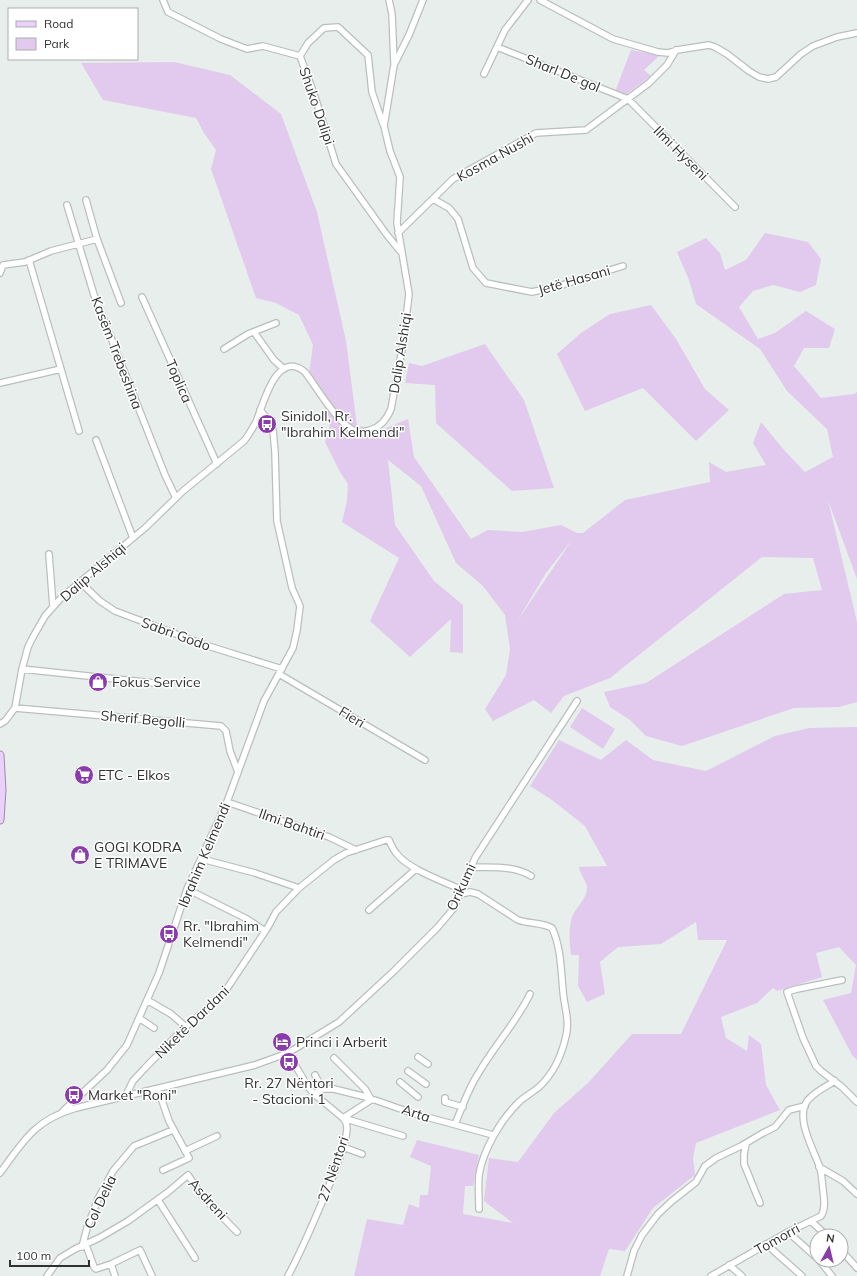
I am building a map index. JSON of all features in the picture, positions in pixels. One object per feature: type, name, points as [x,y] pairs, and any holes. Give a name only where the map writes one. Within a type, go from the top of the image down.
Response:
[{"type":"main road","points":[[0,755],[2,790],[0,820]]},
{"type":"street","points":[[163,0],[168,12],[221,39],[247,49],[263,46],[300,56]]},
{"type":"street","name":"Dalip Alshiqi","points":[[15,708],[22,669],[28,647],[45,616],[80,582],[152,522],[183,490],[244,441],[251,432],[270,385],[284,369],[295,367],[300,368],[305,372],[337,416],[354,430],[360,432],[374,429],[388,417],[391,409],[403,344],[409,294],[397,223],[400,177],[390,151],[384,126],[394,65],[392,14],[389,0]]},
{"type":"street","name":"Dalip Alshiqi","points":[[394,65],[423,0]]},
{"type":"street","points":[[484,74],[505,30],[528,0]]},
{"type":"street","points":[[540,0],[613,39],[658,52],[668,53],[677,50],[709,45],[727,54],[759,77],[768,79],[776,77],[801,54],[813,46],[837,36],[857,33]]},
{"type":"street","name":"Shuko Dalipi","points":[[384,126],[372,92],[368,55],[338,27],[324,28],[308,43],[300,56],[336,164],[387,235],[402,252]]},
{"type":"street","name":"Sharl De gol","points":[[497,47],[628,99]]},
{"type":"street","name":"Kosma Nushi","points":[[398,233],[453,179],[536,133],[586,130],[648,83],[662,69],[677,50]]},
{"type":"street","name":"Ilmi Hyseni","points":[[628,99],[735,207]]},
{"type":"street","name":"Jetë Hasani","points":[[433,199],[449,208],[458,219],[473,268],[486,283],[532,292],[559,286],[623,266]]},
{"type":"street","points":[[86,200],[97,239],[121,303]]},
{"type":"street","name":"Kasëm Trebeshina","points":[[67,205],[96,300],[165,475],[176,498]]},
{"type":"street","points":[[0,273],[3,265],[29,260],[51,251],[97,239]]},
{"type":"street","points":[[29,260],[79,431]]},
{"type":"street","name":"Toplica","points":[[142,297],[217,464]]},
{"type":"street","points":[[224,349],[254,332],[276,323]]},
{"type":"street","points":[[254,332],[274,360],[284,369]]},
{"type":"street","points":[[0,383],[61,369]]},
{"type":"street","name":"Ibrahim Kelmendi","points":[[63,1112],[87,1088],[100,1078],[127,1045],[162,966],[187,890],[227,802],[264,701],[296,640],[300,606],[292,588],[277,521],[276,452],[273,430],[270,422],[260,410]]},
{"type":"street","name":"Dalip Alshiqi","points":[[96,440],[133,538]]},
{"type":"street","name":"Dalip Alshiqi","points":[[49,554],[53,607]]},
{"type":"street","name":"Sabri Godo","points":[[80,582],[100,601],[115,611],[280,671]]},
{"type":"street","points":[[22,669],[154,683]]},
{"type":"street","name":"Fieri","points":[[280,671],[425,760]]},
{"type":"street","name":"Orikumi","points":[[63,1112],[255,1065],[288,1053],[333,1026],[349,1014],[437,928],[454,908],[462,892],[471,867],[481,848],[578,701]]},
{"type":"street","points":[[0,724],[5,721],[15,708]]},
{"type":"street","name":"Sherif Begolli","points":[[15,708],[221,726],[226,731],[230,751],[238,772]]},
{"type":"street","name":"Ilmi Bahtiri","points":[[227,802],[329,837],[356,850]]},
{"type":"street","name":"Niketë Dardani","points":[[124,1097],[133,1081],[186,1027],[224,993],[276,912],[299,888],[334,860],[356,850],[389,840],[400,858],[416,869]]},
{"type":"street","points":[[202,859],[254,873],[299,888]]},
{"type":"street","points":[[471,867],[514,869],[524,871],[531,876]]},
{"type":"street","points":[[369,910],[416,869],[462,892],[478,894],[518,920],[550,927],[554,932],[561,963],[567,1018],[566,1035],[554,1067],[544,1082],[520,1102],[493,1135],[479,1175],[479,1209]]},
{"type":"street","points":[[187,890],[247,919],[265,931]]},
{"type":"street","points":[[842,980],[787,992],[803,1038],[813,1060],[821,1070],[857,1102]]},
{"type":"street","points":[[455,1124],[477,1075],[502,1036],[518,1016],[530,994]]},
{"type":"street","points":[[147,1000],[171,1014],[186,1027]]},
{"type":"street","points":[[139,1018],[154,1028]]},
{"type":"street","name":"27 Nëntori","points":[[288,1053],[308,1087],[314,1094],[343,1118],[346,1122],[347,1129],[343,1147],[307,1240],[288,1276]]},
{"type":"street","points":[[418,1057],[428,1064]]},
{"type":"street","points":[[334,1058],[365,1089],[370,1099],[343,1118]]},
{"type":"street","points":[[408,1071],[426,1084]]},
{"type":"street","points":[[308,1087],[318,1081],[315,1075]]},
{"type":"street","points":[[627,1276],[638,1242],[658,1214],[696,1182],[705,1166],[725,1153],[746,1144],[776,1127],[789,1110],[805,1106],[809,1098],[815,1093],[835,1081]]},
{"type":"street","points":[[400,1082],[418,1098]]},
{"type":"street","points":[[158,1089],[166,1114],[189,1158],[163,1170]]},
{"type":"street","name":"Arta","points":[[314,1094],[322,1089],[334,1089],[377,1100],[412,1113],[493,1135]]},
{"type":"street","points":[[445,1098],[445,1102],[463,1107]]},
{"type":"street","name":"Tomorri","points":[[711,1276],[788,1232],[821,1216],[823,1211],[824,1196],[819,1167],[805,1129],[805,1106]]},
{"type":"street","points":[[0,1173],[36,1128],[48,1119],[63,1112]]},
{"type":"street","points":[[343,1118],[403,1136]]},
{"type":"street","name":"Col Delia","points":[[84,1246],[86,1228],[98,1199],[114,1171],[123,1159],[134,1146],[174,1130]]},
{"type":"street","points":[[185,1151],[217,1136]]},
{"type":"street","points":[[746,1144],[744,1164],[760,1203]]},
{"type":"street","points":[[343,1147],[362,1154]]},
{"type":"street","points":[[819,1167],[843,1181],[857,1194]]},
{"type":"street","name":"Asdreni","points":[[47,1276],[60,1258],[123,1224],[158,1200],[188,1175],[203,1197],[237,1232]]},
{"type":"street","points":[[158,1200],[195,1258]]},
{"type":"street","points":[[811,1221],[818,1228]]},
{"type":"street","points":[[788,1232],[809,1251]]},
{"type":"street","points":[[766,1244],[802,1276]]},
{"type":"street","points":[[84,1246],[95,1268],[98,1269],[140,1250],[152,1276]]},
{"type":"street","points":[[849,1259],[857,1268]]},
{"type":"street","points":[[111,1264],[115,1276]]},
{"type":"street","points":[[729,1265],[742,1276]]},
{"type":"street","points":[[825,1268],[832,1276]]},
{"type":"green space","points":[[631,50],[660,55],[644,70],[651,76],[625,95],[615,92]]},
{"type":"green space","points":[[174,62],[230,75],[281,114],[317,212],[346,341],[357,426],[384,429],[408,419],[414,457],[471,539],[488,530],[522,532],[561,525],[577,533],[583,533],[625,500],[710,482],[709,462],[726,472],[766,465],[753,443],[761,422],[784,450],[805,472],[833,457],[827,429],[787,391],[760,349],[696,304],[689,280],[677,252],[706,238],[720,253],[725,270],[746,260],[765,233],[808,242],[821,259],[816,285],[800,292],[773,285],[753,291],[739,307],[758,339],[775,333],[806,311],[835,329],[829,348],[804,348],[794,366],[821,398],[854,394],[857,392],[857,579],[828,500],[857,622],[857,702],[839,707],[794,708],[682,746],[646,736],[630,720],[610,707],[604,692],[646,683],[784,594],[822,590],[813,558],[762,557],[610,678],[564,696],[551,713],[534,700],[493,721],[485,709],[506,675],[510,649],[505,615],[483,586],[456,563],[421,486],[388,460],[395,525],[434,581],[463,605],[463,653],[450,652],[451,619],[410,657],[370,621],[399,558],[342,522],[347,501],[348,484],[340,472],[325,442],[331,421],[309,374],[313,345],[299,315],[276,303],[256,298],[211,169],[216,150],[196,118],[103,100],[81,63]],"holes":[[[572,540],[516,623],[546,573]]]},
{"type":"green space","points":[[651,305],[676,339],[705,389],[729,410],[696,441],[643,388],[585,411],[557,354],[581,333],[610,314]]},
{"type":"green space","points":[[485,344],[524,400],[554,488],[512,491],[436,423],[435,385],[405,383],[409,363],[422,366]]},
{"type":"green space","points":[[582,708],[615,729],[603,749],[570,727]]},
{"type":"green space","points":[[857,727],[857,1060],[852,1055],[823,1000],[851,993],[856,965],[839,947],[816,953],[822,977],[777,991],[773,988],[757,1003],[721,1017],[726,1038],[747,1051],[749,1035],[761,1044],[766,1085],[780,1110],[696,1143],[693,1158],[695,1175],[653,1208],[625,1251],[609,1249],[600,1276],[354,1276],[367,1219],[403,1225],[409,1204],[419,1208],[420,1195],[428,1195],[431,1166],[410,1157],[417,1140],[479,1155],[473,1186],[465,1186],[463,1214],[513,1223],[484,1201],[489,1158],[518,1162],[554,1113],[588,1083],[632,1034],[681,1034],[727,940],[698,940],[696,922],[661,944],[618,947],[600,962],[605,994],[587,1002],[578,986],[579,955],[571,955],[570,926],[572,917],[587,891],[586,884],[579,867],[607,866],[585,826],[552,800],[530,786],[559,740],[601,760],[626,740],[653,760],[706,771],[775,736],[809,728]]},
{"type":"place","name":"Sinidoll, Rr. \"Ibrahim Kelmendi\"","points":[[267,424]]},
{"type":"place","name":"Fokus Service","points":[[98,682]]},
{"type":"place","name":"ETC - Elkos","points":[[84,775]]},
{"type":"place","name":"GOGI KODRA E TRIMAVE","points":[[80,855]]},
{"type":"place","name":"Rr. \"Ibrahim Kelmendi\"","points":[[169,934]]},
{"type":"place","name":"Princi i Arberit","points":[[282,1042]]},
{"type":"place","name":"Rr. 27 Nëntori - Stacioni 1","points":[[289,1062]]},
{"type":"place","name":"Market \"Roni\"","points":[[74,1095]]}]
